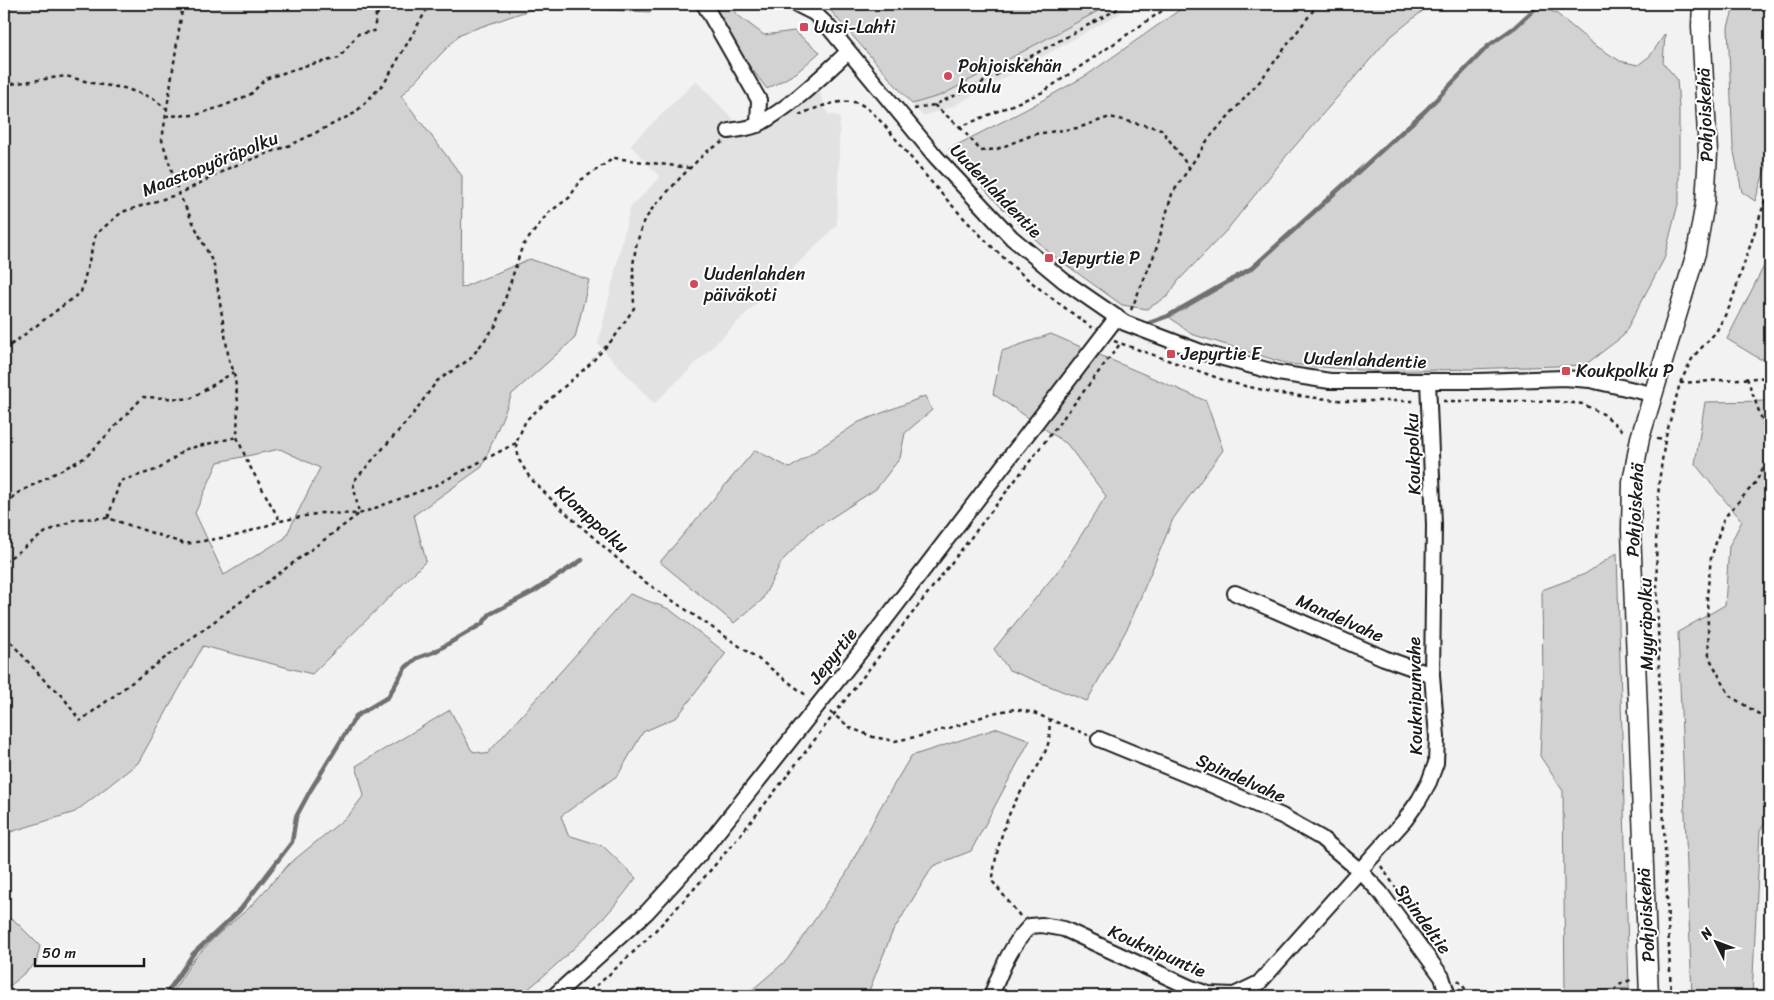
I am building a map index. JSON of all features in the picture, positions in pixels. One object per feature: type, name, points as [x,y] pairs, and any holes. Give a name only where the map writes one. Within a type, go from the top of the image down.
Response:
[{"type":"main road","name":"Pohjoiskehä","points":[[1649,996],[1631,530],[1632,482],[1640,438],[1652,394],[1696,253],[1705,203],[1708,153],[1701,26],[1702,4]]},
{"type":"street","points":[[704,4],[759,100],[758,125]]},
{"type":"street","name":"Uudenlahdentie","points":[[796,4],[817,9],[848,52],[902,116],[948,170],[1012,238],[1064,280],[1121,320],[1201,352],[1278,373],[1330,381],[1564,378],[1590,380],[1652,394]]},
{"type":"street","points":[[729,131],[758,125],[789,104],[848,52]]},
{"type":"street","name":"Jepyrtie","points":[[554,996],[647,912],[700,854],[1121,320]]},
{"type":"street","name":"Koukpolku","points":[[1428,381],[1434,525]]},
{"type":"street","name":"Kouknipunvahe","points":[[1359,870],[1405,820],[1430,782],[1436,763],[1437,737],[1432,675],[1434,525]]},
{"type":"street","name":"Mandelvahe","points":[[1235,593],[1384,658],[1432,675]]},
{"type":"street","name":"Spindelvahe","points":[[1099,739],[1282,816],[1321,838],[1359,870]]},
{"type":"street","name":"Kouknipuntie","points":[[1030,926],[1042,925],[1064,929],[1189,987],[1208,994],[1234,995],[1259,983],[1359,870]]},
{"type":"street","name":"Spindeltie","points":[[1359,870],[1380,892],[1442,977],[1448,996]]},
{"type":"street","points":[[991,996],[1018,937],[1030,926]]},
{"type":"path","points":[[183,4],[162,140],[179,194],[214,265],[229,360],[234,372],[238,402],[237,437],[248,463],[280,521]]},
{"type":"path","points":[[165,116],[196,116],[251,94],[265,79],[304,66],[339,58],[358,34],[374,31],[376,16],[373,4]]},
{"type":"path","points":[[376,16],[385,4]]},
{"type":"path","name":"Maastopyöräpolku","points":[[4,350],[81,292],[96,234],[122,212],[179,194],[230,167],[293,144],[355,112],[385,82],[427,9],[435,4]]},
{"type":"path","points":[[887,129],[916,107],[934,105],[976,86],[1127,4]]},
{"type":"path","points":[[960,127],[1043,92],[1172,4]]},
{"type":"path","points":[[1121,320],[1155,253],[1172,194],[1209,138],[1260,81],[1318,4]]},
{"type":"path","points":[[4,85],[66,76],[96,84],[131,90],[153,98],[166,109]]},
{"type":"path","points":[[934,105],[960,127],[981,151],[997,149],[1035,134],[1078,128],[1110,118],[1161,129],[1189,167]]},
{"type":"path","points":[[359,514],[353,482],[410,418],[437,381],[470,359],[497,324],[522,247],[548,213],[569,198],[581,180],[614,158],[690,168]]},
{"type":"path","name":"Myyräpolku","points":[[1670,996],[1656,542],[1659,482],[1665,440],[1680,383],[1693,357],[1716,332],[1730,306],[1770,186]]},
{"type":"path","points":[[4,640],[8,639],[45,680],[61,694],[80,721],[359,514],[434,486],[516,443],[526,420],[589,365],[614,338],[634,308]]},
{"type":"path","points":[[4,513],[14,495],[86,457],[143,397],[190,399],[234,372]]},
{"type":"path","points":[[1680,383],[1770,377]]},
{"type":"path","points":[[1748,378],[1770,442]]},
{"type":"path","points":[[108,518],[120,481],[159,469],[186,449],[237,437]]},
{"type":"path","name":"Klomppolku","points":[[516,443],[519,460],[530,478],[557,505],[638,577],[757,658],[851,728],[873,737],[895,741],[921,736],[966,723],[992,713],[1015,708],[1034,713],[1099,739]]},
{"type":"path","points":[[1770,454],[1756,482],[1724,518],[1711,558],[1707,596],[1709,657],[1730,696],[1770,721]]},
{"type":"path","points":[[4,562],[46,532],[76,519],[108,518],[185,544],[239,535],[280,521],[321,513],[359,514]]},
{"type":"path","points":[[1030,926],[993,882],[993,875],[997,850],[1014,804],[1038,767],[1048,743],[1050,720]]},
{"type":"shaded area","points":[[4,4],[653,4],[651,12],[538,7],[460,34],[401,96],[462,176],[461,288],[530,259],[589,280],[575,338],[512,394],[482,467],[414,515],[426,561],[312,674],[203,646],[138,763],[75,812],[4,834]],"holes":[[[280,449],[320,468],[285,538],[224,575],[195,513],[218,462]]]},
{"type":"shaded area","points":[[711,4],[731,4],[736,14],[764,35],[794,31],[820,52],[796,73],[767,89],[736,48]]},
{"type":"shaded area","name":"Pohjoiskehän koulu","points":[[824,4],[1137,4],[954,106],[923,116]]},
{"type":"shaded area","name":"Pohjoiskehän koulu","points":[[834,4],[1111,4],[942,95],[912,104],[830,10]]},
{"type":"shaded area","points":[[1188,4],[1431,4],[1389,38],[1287,155],[1226,231],[1178,281],[1168,296],[1147,309],[1122,305],[1051,254],[998,204],[949,149],[1025,110],[1087,75]]},
{"type":"shaded area","points":[[1735,4],[1770,4],[1770,154],[1755,201],[1742,192],[1733,147],[1728,27]]},
{"type":"shaded area","points":[[1537,6],[1556,13],[1593,44],[1620,61],[1638,65],[1650,56],[1665,34],[1663,63],[1677,79],[1679,107],[1679,200],[1664,259],[1623,336],[1585,365],[1382,372],[1288,364],[1191,334],[1168,316],[1252,268],[1425,111],[1488,46],[1515,27]]},
{"type":"shaded area","name":"Uudenlahden päiväkoti","points":[[808,78],[819,90],[828,114],[840,116],[837,225],[654,404],[598,344],[630,208],[660,177],[630,145],[696,81],[735,121],[752,119],[771,108]]},
{"type":"shaded area","points":[[1770,254],[1770,359],[1760,359],[1727,339]]},
{"type":"shaded area","points":[[1051,334],[1206,401],[1223,450],[1173,519],[1129,625],[1087,701],[1009,670],[994,649],[1061,567],[1106,496],[1067,444],[993,394],[1002,351]]},
{"type":"shaded area","points":[[925,396],[932,410],[905,433],[900,458],[876,489],[811,531],[782,561],[762,600],[734,623],[660,562],[755,450],[790,468],[859,422]]},
{"type":"shaded area","points":[[1770,401],[1770,815],[1760,831],[1752,996],[1692,996],[1678,632],[1725,605],[1729,546],[1742,521],[1695,464],[1705,402]]},
{"type":"shaded area","points":[[1617,553],[1629,988],[1565,993],[1563,791],[1540,756],[1543,687],[1542,590],[1585,574]]},
{"type":"shaded area","points":[[630,594],[669,609],[726,653],[677,717],[643,732],[618,775],[561,816],[568,835],[603,846],[636,878],[597,926],[552,969],[520,996],[170,996],[193,960],[215,937],[249,908],[289,864],[349,815],[364,795],[356,766],[450,710],[472,751],[487,754]]},
{"type":"shaded area","points":[[998,728],[1030,740],[971,851],[933,866],[892,933],[867,996],[745,996],[787,960],[846,874],[880,808],[911,756]]},
{"type":"shaded area","points":[[13,919],[40,946],[36,963],[4,991],[4,920]]},
{"type":"waterway","points":[[1149,323],[1168,316],[1252,268],[1425,111],[1488,46],[1515,27],[1540,4]]},
{"type":"waterway","points":[[165,996],[193,954],[240,910],[292,842],[296,817],[356,716],[388,697],[405,668],[417,658],[434,652],[482,624],[490,614],[533,592],[582,560]]},
{"type":"place","name":"Uusi-Lahti","points":[[804,27]]},
{"type":"place","name":"Pohjoiskehän koulu","points":[[948,76]]},
{"type":"place","name":"Jepyrtie P","points":[[1049,258]]},
{"type":"place","name":"Uudenlahden päiväkoti","points":[[694,284]]},
{"type":"place","name":"Jepyrtie E","points":[[1171,354]]},
{"type":"place","name":"Koukpolku P","points":[[1566,371]]}]
